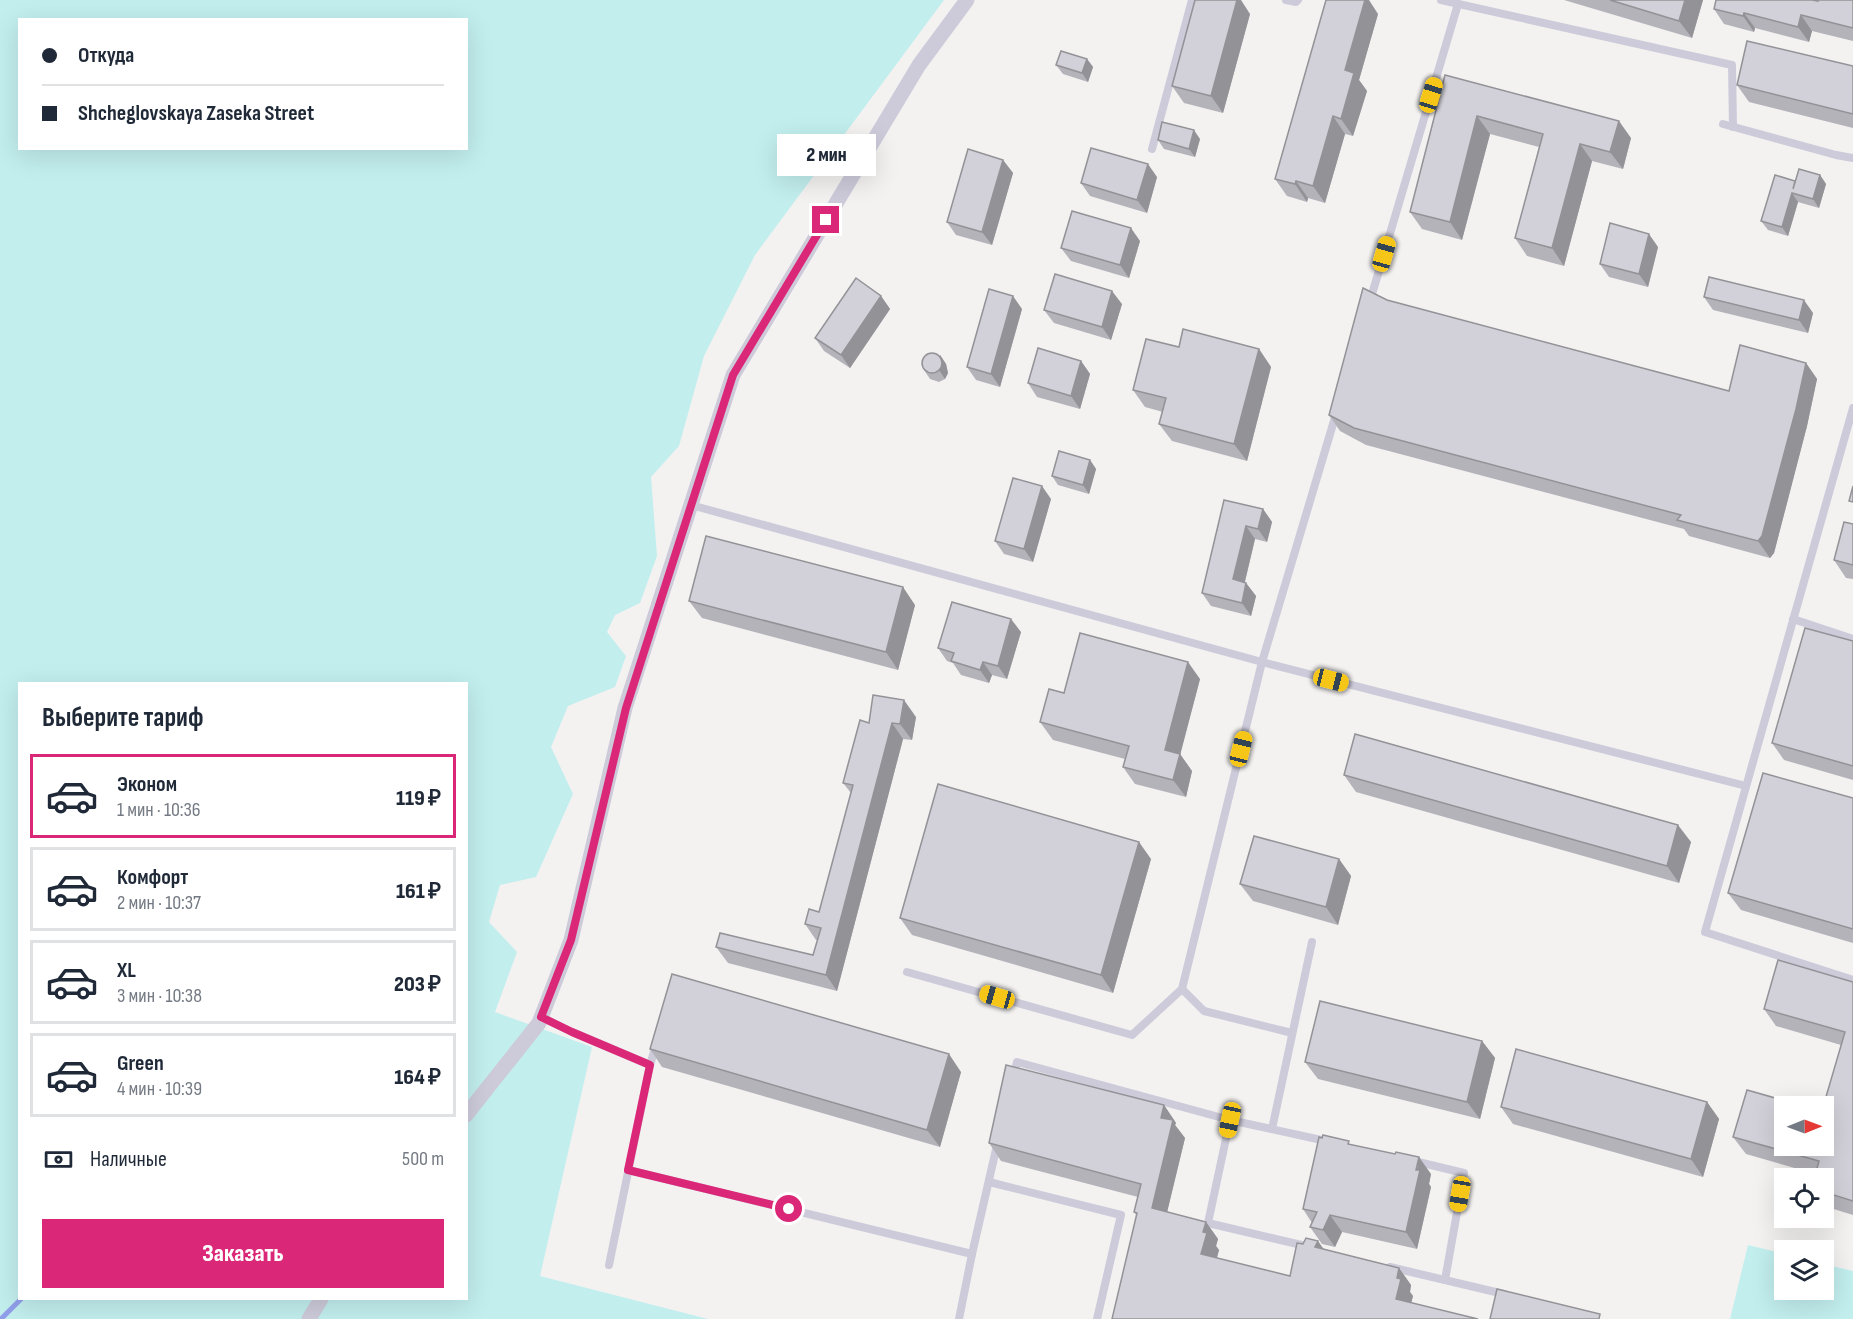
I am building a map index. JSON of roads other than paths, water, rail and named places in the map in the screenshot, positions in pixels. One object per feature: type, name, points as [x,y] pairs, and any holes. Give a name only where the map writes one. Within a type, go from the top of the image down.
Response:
[{"type":"street","points":[[468,1112],[539,1023],[571,940],[626,708],[733,375],[919,65],[968,0]]},
{"type":"street","points":[[309,1319],[320,1300]]},
{"type":"lane","points":[[1152,149],[1192,0]]},
{"type":"lane","points":[[1286,0],[1296,2],[1298,0]]},
{"type":"lane","points":[[1441,0],[1732,65],[1733,127]]},
{"type":"lane","points":[[1367,310],[1458,4]]},
{"type":"lane","points":[[1723,124],[1853,158]]},
{"type":"lane","points":[[907,972],[1132,1035],[1182,989],[1262,662],[1340,401]]},
{"type":"lane","points":[[1853,408],[1705,932],[1853,980]]},
{"type":"lane","points":[[691,505],[1262,662],[1746,786]]},
{"type":"lane","points":[[1793,619],[1853,639]]},
{"type":"lane","points":[[1272,1129],[1312,942]]},
{"type":"lane","points":[[1182,989],[1204,1011],[1292,1033]]},
{"type":"lane","points":[[541,1017],[650,1065]]},
{"type":"lane","points":[[609,1265],[650,1065],[660,1033]]},
{"type":"lane","points":[[1012,1084],[1017,1062],[1230,1120],[1340,1144]]},
{"type":"lane","points":[[1230,1120],[1208,1223],[1310,1247]]},
{"type":"lane","points":[[959,1319],[999,1139]]},
{"type":"lane","points":[[1407,1160],[1464,1173],[1445,1280]]},
{"type":"lane","points":[[628,1170],[972,1254]]},
{"type":"lane","points":[[989,1182],[1121,1215],[1097,1319]]},
{"type":"lane","points":[[1377,1264],[1515,1297]]},
{"type":"waterway","points":[[1,1319],[20,1300]]}]
